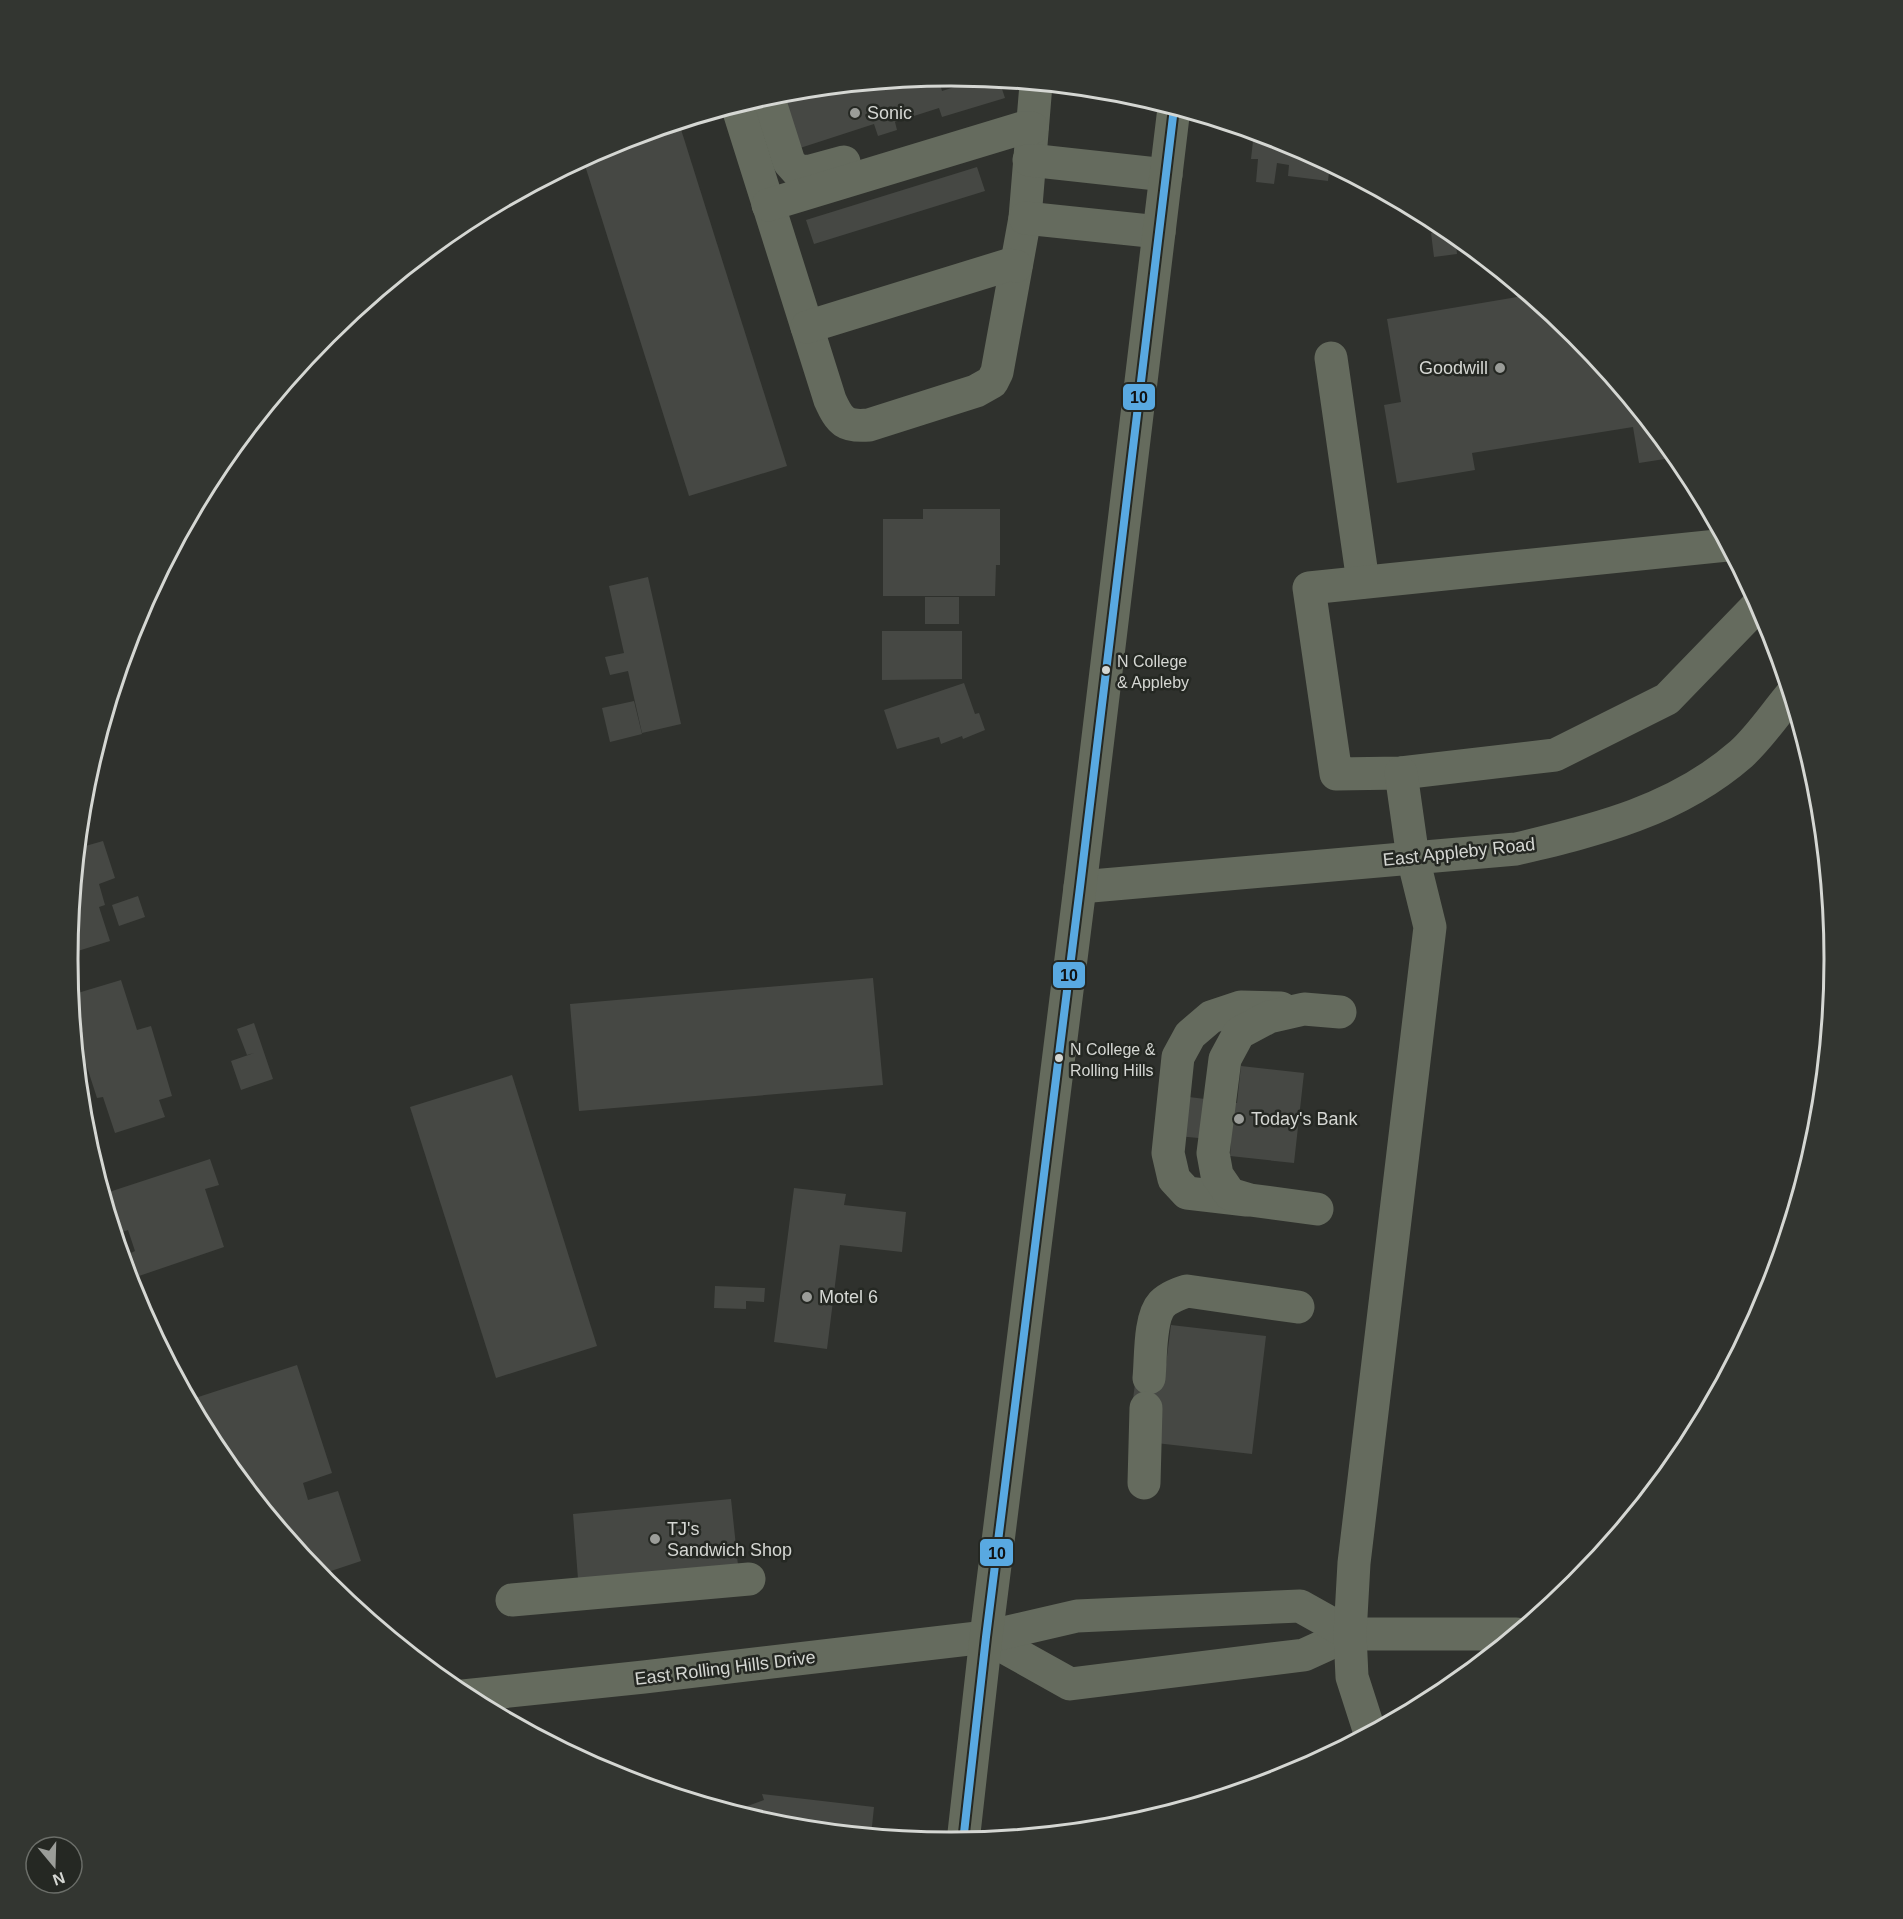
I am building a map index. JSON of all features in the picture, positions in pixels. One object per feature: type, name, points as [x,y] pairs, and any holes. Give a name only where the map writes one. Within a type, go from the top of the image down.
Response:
[{"type":"main road","points":[[964,1833],[986,1637],[1173,115]]},
{"type":"street","points":[[739,113],[830,400],[838,417],[852,426],[868,425],[976,391],[992,382],[997,372],[1025,218],[1035,90]]},
{"type":"street","points":[[771,105],[789,162],[798,172],[812,171],[949,130],[959,131],[969,144]]},
{"type":"street","points":[[768,205],[1022,128],[1031,144],[1166,175]]},
{"type":"street","points":[[1025,218],[1159,232]]},
{"type":"street","points":[[807,327],[1008,265],[1016,266]]},
{"type":"street","points":[[1331,357],[1363,582]]},
{"type":"street","points":[[1720,546],[1309,588],[1336,774],[1401,773],[1554,755],[1667,699],[1752,611]]},
{"type":"street","name":"East Appleby Road","points":[[1080,887],[1516,849],[1586,833],[1669,802],[1707,780],[1742,753],[1786,701]]},
{"type":"street","points":[[1368,1727],[1352,1677],[1350,1634],[1354,1563],[1430,927],[1413,858],[1401,773]]},
{"type":"street","points":[[1317,1209],[1187,1193],[1174,1179],[1168,1153],[1178,1057],[1190,1035],[1211,1017],[1241,1007],[1340,1012]]},
{"type":"street","points":[[1250,1200],[1230,1194],[1217,1174],[1213,1153],[1225,1059],[1239,1033],[1269,1017],[1304,1009]]},
{"type":"street","points":[[1144,1484],[1154,1317],[1161,1305],[1172,1296],[1187,1292],[1298,1308]]},
{"type":"street","points":[[512,1600],[749,1579]]},
{"type":"street","name":"East Rolling Hills Drive","points":[[480,1694],[986,1637],[1077,1616],[1300,1606],[1350,1634]]},
{"type":"street","points":[[986,1637],[1070,1684],[1304,1655],[1350,1634],[1505,1634]]},
{"type":"building","name":"Sonic","points":[[941,86],[942,91],[957,86],[1002,88],[1005,98],[942,117],[939,108],[895,122],[897,130],[878,136],[874,124],[797,149],[782,103],[837,93]]},
{"type":"building","points":[[681,129],[787,466],[689,496],[585,167],[617,152]]},
{"type":"building","points":[[1253,140],[1329,172],[1328,181],[1288,176],[1289,165],[1277,163],[1274,184],[1256,182],[1258,159],[1251,159]]},
{"type":"building","points":[[977,167],[985,191],[814,244],[806,220]]},
{"type":"building","points":[[1436,232],[1456,247],[1457,254],[1434,257],[1431,233]]},
{"type":"building","name":"Goodwill","points":[[1519,297],[1569,342],[1608,384],[1667,459],[1639,463],[1633,427],[1472,453],[1475,470],[1397,483],[1384,405],[1401,402],[1387,319]]},
{"type":"building","points":[[923,509],[1000,509],[1000,565],[996,565],[995,596],[883,596],[883,519],[923,519]]},
{"type":"building","points":[[648,577],[681,724],[642,733],[628,671],[610,675],[605,657],[624,653],[609,586]]},
{"type":"building","points":[[925,597],[959,597],[959,624],[925,624]]},
{"type":"building","points":[[882,631],[962,631],[962,679],[882,680]]},
{"type":"building","points":[[964,683],[975,714],[979,713],[985,730],[963,739],[962,736],[941,744],[939,737],[897,749],[884,710]]},
{"type":"building","points":[[634,701],[642,734],[610,742],[602,708]]},
{"type":"building","points":[[103,841],[115,878],[99,884],[105,905],[99,907],[110,941],[78,951],[85,846]]},
{"type":"building","points":[[138,896],[145,917],[119,926],[112,905]]},
{"type":"building","points":[[873,978],[883,1085],[579,1111],[570,1004]]},
{"type":"building","points":[[121,980],[137,1030],[151,1026],[172,1096],[159,1100],[165,1117],[115,1133],[103,1097],[97,1098],[83,1056],[79,993]]},
{"type":"building","points":[[254,1023],[273,1079],[241,1090],[231,1061],[254,1053],[247,1055],[237,1029]]},
{"type":"building","name":"Today's Bank","points":[[1241,1066],[1304,1073],[1294,1163],[1230,1156],[1231,1141],[1177,1136],[1181,1096],[1237,1103]]},
{"type":"building","points":[[512,1075],[597,1346],[496,1378],[410,1107]]},
{"type":"building","points":[[210,1159],[219,1185],[205,1189],[224,1247],[139,1276],[131,1253],[135,1251],[128,1230],[122,1232],[110,1192]]},
{"type":"building","name":"Motel 6","points":[[794,1188],[846,1194],[844,1205],[906,1212],[902,1252],[840,1245],[827,1349],[774,1342]]},
{"type":"building","points":[[715,1286],[765,1288],[764,1302],[746,1301],[746,1309],[714,1308]]},
{"type":"building","points":[[1171,1325],[1266,1336],[1252,1454],[1156,1443],[1132,1407],[1136,1376],[1164,1380]]},
{"type":"building","points":[[297,1365],[332,1473],[303,1483],[308,1500],[338,1491],[361,1561],[329,1572],[259,1491],[225,1445],[196,1398]]},
{"type":"building","name":"TJ's Sandwich Shop","points":[[731,1499],[738,1565],[578,1579],[573,1514]]},
{"type":"building","points":[[762,1794],[874,1807],[872,1829],[837,1826],[744,1807],[764,1800]]},
{"type":"transit line","name":"10","points":[[964,1833],[986,1637],[1173,115]]},
{"type":"place","name":"Sonic","points":[[855,113]]},
{"type":"place","name":"Goodwill","points":[[1500,368]]},
{"type":"place","name":"N College & Appleby","points":[[1106,670]]},
{"type":"place","name":"N College & Rolling Hills","points":[[1059,1058]]},
{"type":"place","name":"Today's Bank","points":[[1239,1119]]},
{"type":"place","name":"Motel 6","points":[[807,1297]]},
{"type":"place","name":"TJ's Sandwich Shop","points":[[655,1539]]}]
